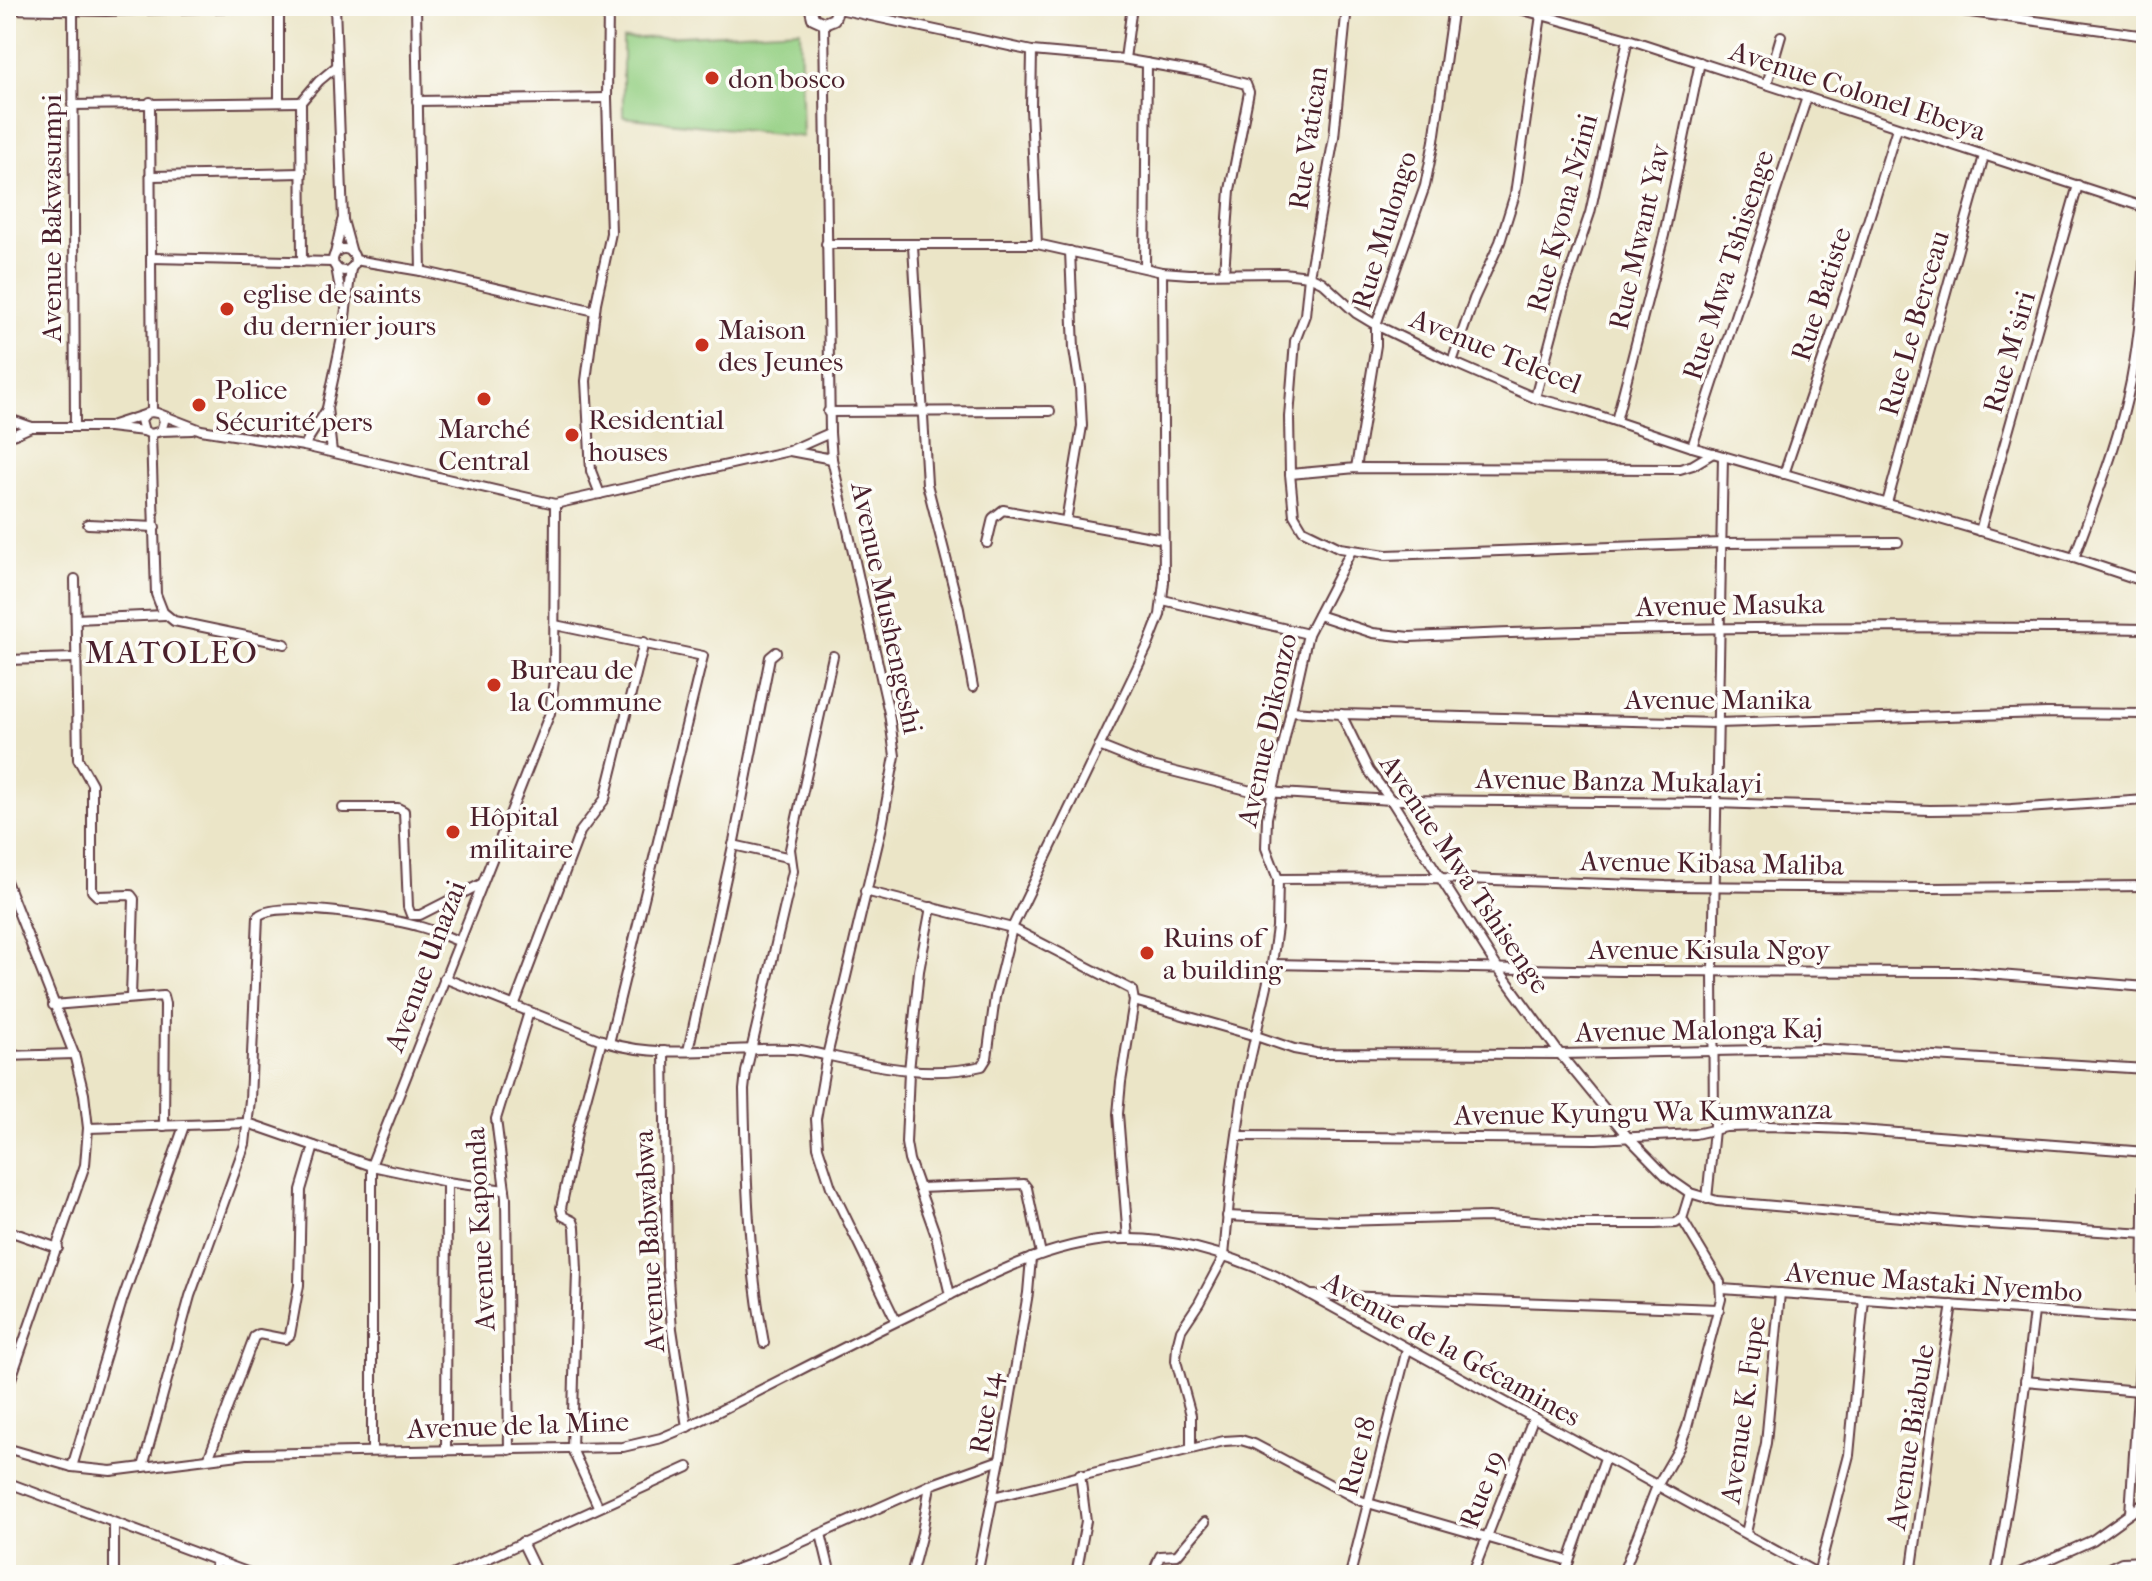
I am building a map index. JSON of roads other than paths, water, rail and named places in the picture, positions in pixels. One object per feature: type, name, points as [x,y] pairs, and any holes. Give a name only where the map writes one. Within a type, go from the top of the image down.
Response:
[{"type":"street","points":[[11,9],[233,6]]},
{"type":"street","points":[[279,6],[279,101]]},
{"type":"street","points":[[332,452],[327,408],[343,333],[352,260],[343,220],[335,6]]},
{"type":"street","points":[[416,6],[421,271]]},
{"type":"street","points":[[600,494],[591,471],[586,381],[595,311],[611,233],[608,6]]},
{"type":"street","points":[[810,6],[813,18],[824,23],[834,19],[839,8],[1032,51],[1125,59],[1246,84],[1249,89],[1230,190],[1224,273]]},
{"type":"street","points":[[1125,59],[1132,6]]},
{"type":"street","name":"Rue Vatican","points":[[1347,6],[1334,137],[1305,315],[1295,341],[1289,417],[1294,515],[1300,527],[1351,551]]},
{"type":"street","name":"Rue Mulongo","points":[[1356,468],[1376,345],[1376,325],[1425,186],[1453,6]]},
{"type":"street","name":"Avenue Colonel Ebeya","points":[[1509,6],[1628,39],[2146,208]]},
{"type":"street","points":[[1926,6],[2146,36]]},
{"type":"street","name":"Avenue Bakwasumpi","points":[[73,10],[75,426]]},
{"type":"street","points":[[1452,362],[1474,299],[1506,226],[1515,194],[1541,15]]},
{"type":"street","name":"Avenue Mushengeshi","points":[[824,23],[828,412],[832,459],[889,713],[895,756],[882,826],[827,1056],[816,1119],[824,1170],[896,1321]]},
{"type":"street","points":[[1767,84],[1781,36]]},
{"type":"street","name":"Rue Kyona Nzini","points":[[1535,398],[1567,281],[1590,213],[1628,39]]},
{"type":"street","points":[[1032,51],[1031,108],[1037,244]]},
{"type":"street","name":"Rue Mwant Yav","points":[[1616,421],[1664,235],[1700,62]]},
{"type":"street","points":[[1145,267],[1147,63]]},
{"type":"street","points":[[302,262],[301,102],[337,66]]},
{"type":"street","name":"Rue Mwa Tshisenge","points":[[1692,447],[1807,97]]},
{"type":"street","points":[[417,101],[607,98]]},
{"type":"street","points":[[150,102],[152,258],[148,414],[141,420],[152,432],[156,594],[160,609],[174,621],[285,644]]},
{"type":"street","points":[[72,105],[301,102]]},
{"type":"street","name":"Rue Batiste","points":[[1784,474],[1846,292],[1897,128]]},
{"type":"street","name":"Rue Le Berceau","points":[[1887,503],[1984,156]]},
{"type":"street","points":[[152,176],[302,173]]},
{"type":"street","name":"Rue M'siri","points":[[1980,531],[2078,185]]},
{"type":"street","points":[[343,220],[335,261],[344,310]]},
{"type":"street","points":[[2074,558],[2106,470],[2129,390],[2137,341],[2146,239]]},
{"type":"street","points":[[826,244],[1037,244],[1162,272],[1309,276]]},
{"type":"street","points":[[913,246],[927,484],[959,609],[973,687]]},
{"type":"street","points":[[335,261],[343,249],[352,260],[421,271],[595,311]]},
{"type":"street","points":[[1066,521],[1082,426],[1074,349],[1070,251]]},
{"type":"street","points":[[152,258],[335,261]]},
{"type":"street","points":[[335,261],[343,271],[352,260]]},
{"type":"street","points":[[444,978],[605,1042],[631,1049],[688,1051],[751,1047],[805,1050],[909,1071],[977,1067],[985,1063],[995,997],[1012,928],[1149,643],[1163,600],[1162,272]]},
{"type":"street","name":"Avenue Telecel","points":[[1309,276],[1322,282],[1356,313],[1376,325],[1535,398],[2146,582]]},
{"type":"street","points":[[304,446],[327,408]]},
{"type":"street","points":[[828,412],[1050,411]]},
{"type":"street","points":[[109,427],[148,414],[162,416],[201,430],[304,446],[555,504],[789,451],[830,433]]},
{"type":"street","points":[[152,432],[164,421],[162,416]]},
{"type":"street","points":[[6,418],[32,427],[109,427],[152,432],[201,430]]},
{"type":"street","points":[[6,438],[32,427]]},
{"type":"street","points":[[789,451],[832,459]]},
{"type":"street","points":[[1290,474],[1356,468],[1680,469],[1718,454],[1722,543],[1713,970],[1714,1130],[1707,1199]]},
{"type":"street","name":"Avenue Unazai","points":[[372,1451],[372,1166],[550,713],[554,691],[555,504]]},
{"type":"street","points":[[987,543],[993,518],[1003,510],[1163,539]]},
{"type":"street","points":[[88,524],[155,527]]},
{"type":"street","points":[[1351,551],[1386,555],[1722,543],[1898,542]]},
{"type":"street","name":"Avenue Dikonzo","points":[[1224,1256],[1247,1071],[1272,964],[1277,927],[1278,879],[1265,841],[1272,794],[1308,634],[1351,551]]},
{"type":"street","points":[[75,579],[78,759],[92,784],[92,892],[97,896],[133,897],[131,997]]},
{"type":"street","points":[[1163,600],[1308,634]]},
{"type":"street","points":[[76,619],[165,615]]},
{"type":"street","name":"Avenue Masuka","points":[[1318,615],[1373,633],[1398,637],[1721,627],[1909,625],[2146,629]]},
{"type":"street","points":[[555,625],[703,656],[605,1042],[578,1128],[561,1208],[563,1216],[573,1221],[575,1227],[577,1271],[572,1449],[598,1506]]},
{"type":"street","points":[[514,1006],[580,832],[605,799],[644,642]]},
{"type":"street","points":[[688,1051],[770,657],[776,652]]},
{"type":"street","points":[[764,1343],[746,1212],[744,1090],[751,1047],[793,871],[790,849],[833,656]]},
{"type":"street","points":[[6,660],[76,658]]},
{"type":"street","name":"Avenue Manika","points":[[1290,711],[1718,723],[2047,713],[2146,714]]},
{"type":"street","name":"Avenue Mwa Tshisenge","points":[[1341,714],[1363,761],[1499,970],[1560,1054],[1627,1136],[1667,1177],[1690,1193],[1707,1199],[1970,1223],[2145,1234]]},
{"type":"street","name":"Avenue Banza Mukalayi","points":[[1099,746],[1119,756],[1174,773],[1272,794],[1391,800],[1716,803],[1930,810],[2011,809],[2146,800]]},
{"type":"street","points":[[343,808],[395,808],[404,811],[408,907],[411,915],[420,915],[481,884]]},
{"type":"street","points":[[733,845],[791,858]]},
{"type":"street","name":"Avenue Kibasa Maliba","points":[[1278,879],[1439,878],[1715,886],[1932,888],[2146,886]]},
{"type":"street","points":[[6,881],[9,902],[74,1054],[88,1128],[85,1165],[6,1393]]},
{"type":"street","points":[[865,891],[1012,928],[1130,988],[1134,993],[1118,1114],[1128,1239]]},
{"type":"street","points":[[931,907],[919,971],[909,1071],[906,1143],[936,1236],[950,1295]]},
{"type":"street","points":[[143,1467],[190,1296],[245,1144],[256,923],[259,914],[277,908],[309,908],[417,926],[458,941]]},
{"type":"street","name":"Avenue Kisula Ngoy","points":[[1272,964],[1499,970],[1962,972],[2146,987]]},
{"type":"street","points":[[53,1005],[160,995],[165,1001],[164,1126]]},
{"type":"street","name":"Avenue Malonga Kaj","points":[[1134,1001],[1316,1053],[1560,1054],[1821,1049],[2145,1069]]},
{"type":"street","points":[[2130,1513],[2145,1319],[2146,1001]]},
{"type":"street","name":"Avenue Kaponda","points":[[509,1450],[505,1190],[496,1113],[529,1012]]},
{"type":"street","name":"Avenue Babwabwa","points":[[664,1051],[667,1266],[672,1329],[687,1427]]},
{"type":"street","points":[[6,1056],[74,1054]]},
{"type":"street","points":[[88,1128],[248,1123],[372,1166],[447,1182],[505,1190]]},
{"type":"street","points":[[72,1467],[122,1301],[184,1126]]},
{"type":"street","name":"Avenue Kyungu Wa Kumwanza","points":[[1237,1136],[1549,1139],[1695,1134],[1767,1126],[1846,1129],[2145,1152]]},
{"type":"street","points":[[209,1457],[254,1337],[259,1334],[285,1339],[290,1335],[299,1285],[301,1190],[314,1146]]},
{"type":"street","points":[[446,1451],[447,1182]]},
{"type":"street","points":[[919,1188],[1024,1184],[1041,1254]]},
{"type":"street","points":[[1622,1575],[1657,1486],[1687,1427],[1719,1309],[1722,1289],[1682,1219],[1690,1193]]},
{"type":"street","points":[[1227,1216],[1349,1221],[1488,1217],[1598,1224],[1672,1223],[1682,1219]]},
{"type":"street","points":[[6,1230],[58,1248]]},
{"type":"street","name":"Avenue de la Gécamines","points":[[1041,1254],[1101,1241],[1128,1239],[1170,1243],[1224,1256],[1276,1276],[1819,1574]]},
{"type":"street","name":"Avenue de la Mine","points":[[6,1448],[72,1467],[111,1471],[209,1457],[372,1451],[572,1449],[642,1443],[687,1427],[896,1321],[1041,1254]]},
{"type":"street","points":[[1191,1448],[1191,1415],[1176,1361],[1177,1346],[1181,1330],[1224,1256]]},
{"type":"street","name":"Rue 14","points":[[977,1575],[994,1497],[1031,1258]]},
{"type":"street","name":"Avenue Mastaki Nyembo","points":[[1722,1289],[2145,1319]]},
{"type":"street","name":"Avenue K. Fupe","points":[[1746,1533],[1767,1433],[1780,1293]]},
{"type":"street","points":[[1310,1295],[1719,1309]]},
{"type":"street","points":[[1819,1574],[1849,1455],[1864,1299]]},
{"type":"street","name":"Avenue Biabule","points":[[1911,1575],[1952,1305]]},
{"type":"street","points":[[1996,1575],[2034,1312]]},
{"type":"street","name":"Rue 18","points":[[1350,1575],[1407,1349]]},
{"type":"street","points":[[2025,1381],[2139,1391]]},
{"type":"street","name":"Rue 19","points":[[1472,1575],[1533,1419]]},
{"type":"street","points":[[994,1497],[1191,1448],[1230,1440],[1247,1441],[1367,1503],[1569,1561]]},
{"type":"street","points":[[1564,1575],[1605,1458]]},
{"type":"street","points":[[720,1575],[764,1559],[930,1485],[1000,1460]]},
{"type":"street","points":[[452,1575],[688,1467]]},
{"type":"street","points":[[1076,1575],[1086,1521],[1080,1474]]},
{"type":"street","points":[[6,1482],[255,1575]]},
{"type":"street","points":[[911,1575],[930,1485]]},
{"type":"street","points":[[2015,1575],[2093,1540],[2146,1502]]},
{"type":"street","points":[[1152,1575],[1158,1558],[1177,1555],[1205,1522]]},
{"type":"street","points":[[114,1524],[114,1575]]},
{"type":"street","points":[[821,1534],[831,1575]]},
{"type":"street","points":[[522,1542],[538,1575]]},
{"type":"street","points":[[213,1575],[217,1561]]},
{"type":"street","points":[[2094,1575],[2122,1562],[2146,1561]]},
{"type":"place","name":"don bosco","points":[[712,78]]},
{"type":"place","name":"eglise de saints du dernier jours","points":[[227,309]]},
{"type":"place","name":"Maison des Jeunes","points":[[702,345]]},
{"type":"place","name":"Marché Central","points":[[484,399]]},
{"type":"place","name":"Police Sécurité pers","points":[[199,405]]},
{"type":"place","name":"Residential houses","points":[[572,435]]},
{"type":"place","name":"Bureau de la Commune","points":[[494,685]]},
{"type":"place","name":"Hôpital militaire","points":[[453,832]]},
{"type":"place","name":"Ruins of a building","points":[[1147,953]]},
{"type":"district","name":"MATOLEO","points":[[172,652]]}]
